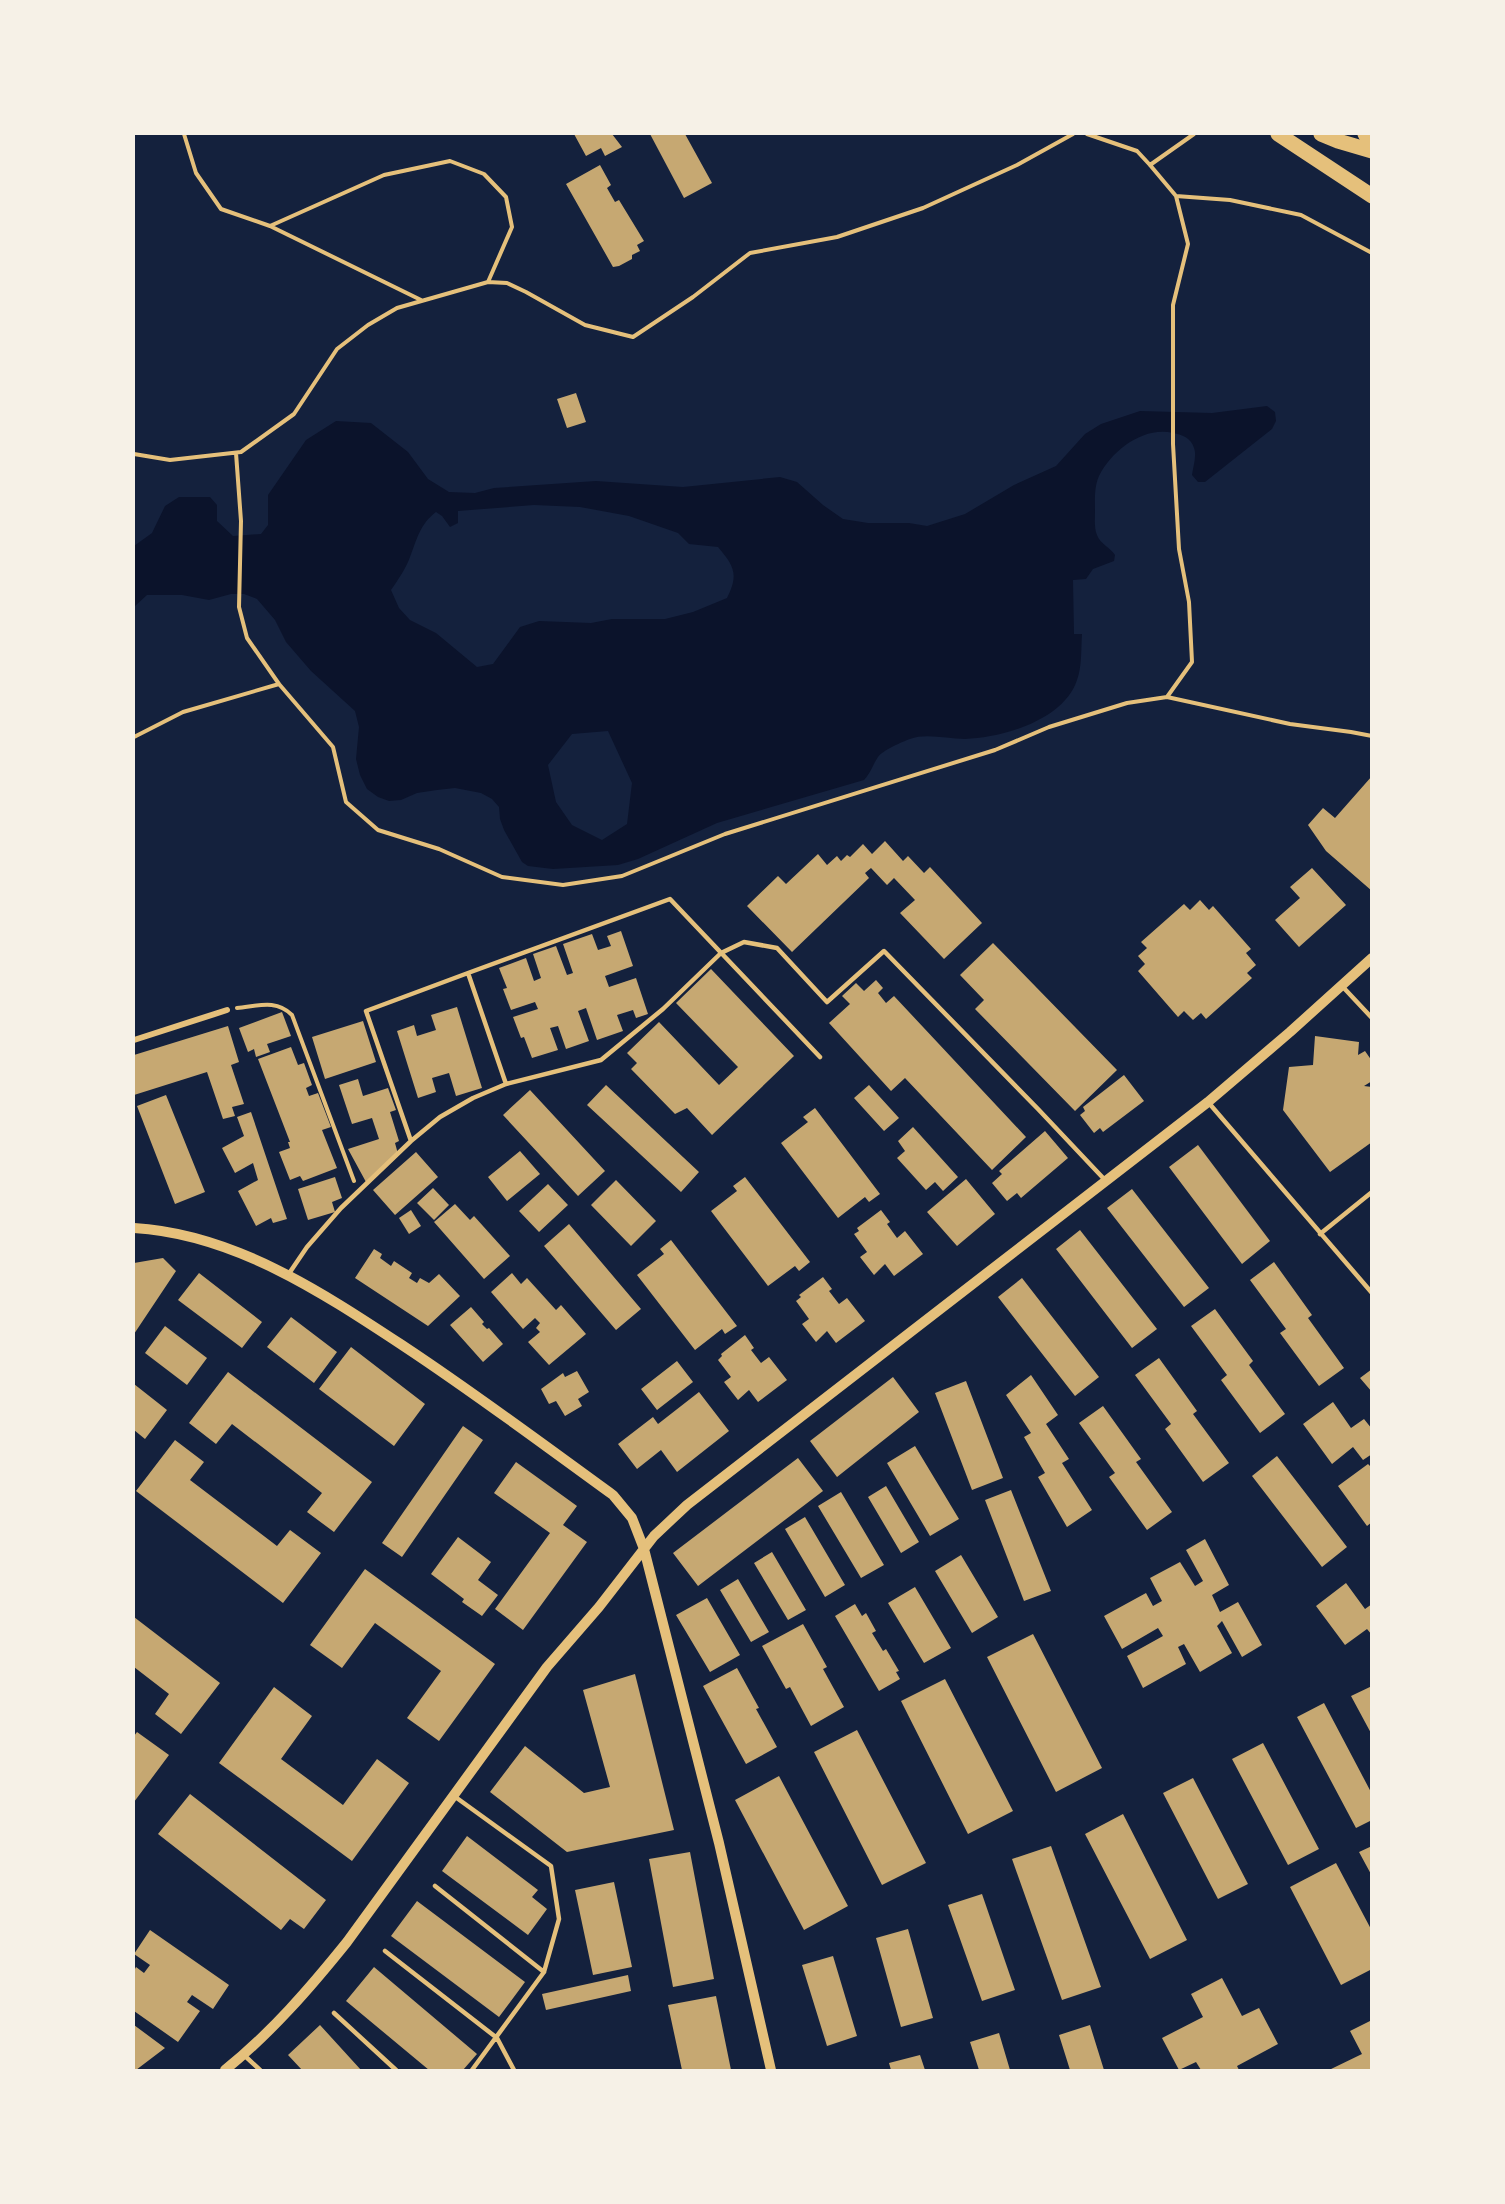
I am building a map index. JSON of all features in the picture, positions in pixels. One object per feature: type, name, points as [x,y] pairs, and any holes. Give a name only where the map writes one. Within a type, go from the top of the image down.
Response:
[{"type":"main road","points":[[1278,134],[1371,195]]},
{"type":"main road","points":[[1322,134],[1371,151]]},
{"type":"main road","points":[[1365,134],[1371,138]]},
{"type":"street","points":[[225,2070],[244,2055],[315,1981],[347,1942],[547,1667],[599,1607],[664,1525],[687,1504],[1208,1102],[1290,1032],[1371,958]]},
{"type":"street","points":[[134,1040],[227,1010]]},
{"type":"street","points":[[134,1228],[173,1232],[212,1243],[288,1275],[365,1321],[443,1372],[613,1495],[632,1518],[644,1549],[719,1843],[771,2070]]},
{"type":"lane","points":[[411,1142],[366,1011],[670,900],[820,1057]]},
{"type":"lane","points":[[288,1275],[307,1247],[341,1208],[440,1118],[465,1103],[506,1084],[601,1060],[663,1008],[721,953],[744,942],[777,948],[827,1002],[884,951],[1106,1181]]},
{"type":"lane","points":[[468,974],[506,1084]]},
{"type":"lane","points":[[1342,986],[1371,1018]]},
{"type":"lane","points":[[1208,1102],[1371,1293]]},
{"type":"lane","points":[[1320,1234],[1371,1192]]},
{"type":"lane","points":[[454,1796],[551,1866],[559,1919],[544,1972],[472,2070]]},
{"type":"lane","points":[[435,1886],[544,1972]]},
{"type":"lane","points":[[385,1951],[497,2038],[514,2070]]},
{"type":"lane","points":[[334,2013],[396,2070]]},
{"type":"lane","points":[[244,2055],[260,2070]]},
{"type":"path","points":[[184,134],[196,173],[221,209],[270,226],[422,301]]},
{"type":"path","points":[[134,454],[170,460],[241,452],[294,414],[337,349],[368,325],[397,308],[488,282],[507,284],[585,325],[633,338],[693,297],[750,253],[837,237],[923,208],[1017,165],[1073,134]]},
{"type":"path","points":[[1087,134],[1137,151],[1150,165],[1176,196],[1188,244],[1173,305],[1173,444],[1179,549],[1189,602],[1192,662],[1167,697]]},
{"type":"path","points":[[1150,165],[1194,134]]},
{"type":"path","points":[[270,226],[384,175],[450,161],[484,174],[506,197],[512,227],[488,282]]},
{"type":"path","points":[[1176,196],[1230,200],[1301,215],[1371,253]]},
{"type":"path","points":[[236,452],[241,521],[239,607],[248,638],[279,684],[333,747],[346,802],[378,830],[439,849],[502,877],[563,885],[622,876],[725,834],[995,750],[1049,727],[1127,703],[1167,697],[1290,724],[1371,736]]},
{"type":"path","points":[[134,737],[183,712],[279,684]]},
{"type":"path","points":[[227,1010],[275,1004],[285,1007],[292,1015],[303,1039],[358,1193]]},
{"type":"water","points":[[1267,406],[1275,412],[1276,421],[1272,429],[1205,482],[1198,482],[1192,475],[1195,454],[1191,442],[1180,435],[1162,432],[1151,433],[1130,442],[1112,457],[1099,476],[1095,494],[1095,529],[1101,541],[1115,555],[1114,561],[1093,569],[1086,579],[1073,580],[1074,634],[1082,634],[1079,675],[1070,694],[1046,716],[1013,730],[980,738],[930,736],[910,739],[880,754],[864,780],[717,823],[638,859],[618,865],[553,869],[528,866],[522,862],[504,830],[499,807],[492,799],[481,793],[455,788],[417,793],[401,800],[389,801],[367,789],[356,759],[359,727],[355,711],[311,671],[286,642],[275,620],[257,599],[244,594],[231,594],[209,600],[182,595],[147,595],[135,606],[134,615],[134,546],[152,533],[165,506],[179,497],[210,497],[217,505],[217,521],[233,536],[261,534],[268,525],[268,495],[306,440],[336,421],[371,423],[408,452],[428,479],[449,492],[475,493],[494,488],[596,481],[683,487],[780,477],[797,482],[843,519],[868,523],[909,523],[927,526],[965,514],[1014,485],[1056,466],[1085,434],[1101,424],[1140,411],[1212,413]],"holes":[[[534,505],[580,507],[629,516],[678,533],[689,544],[718,547],[733,571],[731,590],[727,598],[693,612],[665,619],[612,619],[591,623],[539,621],[520,627],[493,664],[477,667],[436,633],[410,620],[399,608],[391,590],[406,565],[423,527],[436,512],[450,527],[458,523],[458,511]],[[608,731],[632,783],[627,824],[602,840],[572,825],[556,802],[548,765],[572,734]]]},
{"type":"building","points":[[574,134],[612,134],[622,147],[605,156],[601,148],[586,156]]},
{"type":"building","points":[[650,134],[685,134],[712,183],[684,198]]},
{"type":"building","points":[[600,165],[611,185],[607,188],[615,202],[619,200],[644,241],[637,245],[640,251],[632,255],[632,259],[613,267],[566,184]]},
{"type":"building","points":[[576,393],[586,422],[567,428],[557,399]]},
{"type":"building","points":[[1372,776],[1372,891],[1326,851],[1308,825],[1323,808],[1335,818]]},
{"type":"building","points":[[885,841],[903,861],[908,856],[924,873],[930,867],[982,923],[944,959],[900,913],[915,900],[894,878],[887,885],[871,868],[865,873],[869,878],[792,952],[747,906],[778,876],[786,884],[818,854],[827,865],[837,856],[841,861],[847,855],[850,857],[863,844],[872,854]]},
{"type":"building","points":[[1312,868],[1346,905],[1299,947],[1275,920],[1300,898],[1290,887]]},
{"type":"building","points":[[1200,900],[1209,910],[1213,906],[1251,949],[1246,953],[1256,965],[1247,973],[1252,978],[1206,1019],[1201,1013],[1193,1020],[1184,1011],[1178,1017],[1138,971],[1145,964],[1138,956],[1147,948],[1141,942],[1184,904],[1190,910]]},
{"type":"building","points":[[621,931],[633,966],[605,976],[609,987],[636,978],[648,1014],[636,1018],[633,1010],[617,1015],[623,1031],[597,1040],[586,1008],[578,1011],[589,1041],[566,1049],[558,1026],[550,1028],[558,1050],[532,1058],[513,1017],[538,1009],[535,1002],[511,1010],[503,989],[507,988],[499,968],[526,958],[534,981],[541,978],[533,954],[556,946],[567,975],[573,973],[563,944],[592,934],[598,950],[611,946],[607,936]]},
{"type":"building","points":[[993,943],[1117,1070],[1075,1111],[975,1009],[984,1000],[960,975]]},
{"type":"building","points":[[711,969],[794,1056],[712,1135],[687,1108],[675,1114],[631,1069],[637,1063],[627,1053],[659,1022],[719,1085],[738,1067],[676,1003]]},
{"type":"building","points":[[876,980],[883,988],[878,993],[886,1003],[894,996],[1026,1137],[992,1170],[905,1078],[891,1091],[829,1023],[850,1004],[842,996],[856,983],[864,991]]},
{"type":"building","points":[[457,1007],[482,1088],[456,1096],[449,1073],[432,1078],[436,1092],[418,1098],[397,1031],[414,1025],[417,1036],[436,1030],[431,1015]]},
{"type":"building","points":[[282,1012],[291,1036],[267,1044],[270,1052],[256,1057],[254,1049],[248,1052],[239,1028]]},
{"type":"building","points":[[363,1021],[376,1062],[325,1079],[312,1037]]},
{"type":"building","points":[[228,1026],[239,1062],[231,1065],[244,1104],[232,1107],[235,1116],[223,1119],[207,1072],[134,1095],[134,1055]]},
{"type":"building","points":[[1315,1036],[1359,1042],[1358,1055],[1365,1051],[1372,1061],[1372,1081],[1364,1086],[1372,1087],[1372,1142],[1330,1172],[1283,1110],[1289,1067],[1313,1065]]},
{"type":"building","points":[[291,1047],[298,1065],[304,1063],[312,1085],[306,1088],[309,1096],[318,1093],[331,1127],[322,1130],[337,1168],[303,1181],[300,1176],[290,1180],[279,1152],[290,1148],[288,1142],[290,1142],[258,1059]]},
{"type":"building","points":[[1124,1075],[1144,1101],[1103,1132],[1100,1128],[1094,1133],[1080,1115],[1085,1111],[1083,1107]]},
{"type":"building","points":[[358,1079],[363,1096],[388,1088],[396,1110],[390,1112],[399,1141],[395,1143],[398,1154],[366,1182],[348,1149],[379,1139],[372,1118],[352,1124],[339,1085]]},
{"type":"building","points":[[606,1085],[699,1172],[681,1192],[587,1105]]},
{"type":"building","points":[[869,1085],[899,1118],[884,1131],[854,1098]]},
{"type":"building","points":[[530,1090],[605,1171],[578,1196],[503,1115]]},
{"type":"building","points":[[166,1095],[205,1192],[175,1204],[137,1106]]},
{"type":"building","points":[[815,1108],[880,1194],[869,1202],[865,1197],[838,1218],[781,1143],[808,1122],[803,1117]]},
{"type":"building","points":[[251,1112],[287,1219],[273,1223],[271,1218],[256,1226],[238,1191],[258,1180],[253,1163],[235,1173],[222,1148],[244,1136],[237,1117]]},
{"type":"building","points":[[913,1127],[958,1177],[943,1191],[935,1182],[926,1190],[897,1158],[905,1151],[898,1141]]},
{"type":"building","points":[[1045,1131],[1068,1158],[1021,1198],[1017,1193],[1007,1201],[992,1183],[1002,1174],[999,1171]]},
{"type":"building","points":[[1198,1145],[1270,1241],[1242,1264],[1169,1167]]},
{"type":"building","points":[[520,1151],[540,1174],[507,1201],[488,1177]]},
{"type":"building","points":[[416,1152],[438,1177],[395,1215],[373,1190]]},
{"type":"building","points":[[335,1177],[342,1198],[332,1202],[335,1212],[308,1220],[298,1189]]},
{"type":"building","points":[[745,1177],[810,1262],[799,1271],[795,1266],[768,1286],[711,1211],[737,1191],[733,1186]]},
{"type":"building","points":[[966,1179],[995,1214],[957,1246],[927,1212]]},
{"type":"building","points":[[616,1180],[656,1221],[631,1246],[591,1205]]},
{"type":"building","points":[[548,1184],[568,1205],[539,1232],[519,1211]]},
{"type":"building","points":[[433,1188],[449,1205],[434,1220],[417,1203]]},
{"type":"building","points":[[1132,1189],[1209,1288],[1184,1307],[1107,1208]]},
{"type":"building","points":[[455,1204],[470,1220],[474,1216],[510,1256],[484,1279],[434,1222]]},
{"type":"building","points":[[411,1210],[421,1226],[409,1234],[399,1218]]},
{"type":"building","points":[[881,1210],[890,1222],[887,1224],[897,1238],[905,1231],[923,1254],[894,1276],[885,1264],[874,1275],[860,1257],[867,1252],[854,1234],[859,1231],[857,1228]]},
{"type":"building","points":[[569,1224],[641,1309],[616,1330],[544,1246]]},
{"type":"building","points":[[1080,1230],[1157,1329],[1132,1348],[1056,1249]]},
{"type":"building","points":[[671,1240],[737,1326],[725,1334],[722,1329],[695,1350],[637,1275],[664,1254],[660,1249]]},
{"type":"building","points":[[374,1249],[382,1254],[380,1258],[391,1266],[394,1261],[412,1273],[409,1278],[417,1283],[420,1278],[429,1283],[439,1274],[460,1296],[428,1326],[355,1278]]},
{"type":"building","points":[[163,1258],[176,1271],[134,1334],[134,1263]]},
{"type":"building","points":[[1274,1262],[1312,1315],[1308,1318],[1344,1368],[1319,1386],[1280,1333],[1286,1329],[1250,1280]]},
{"type":"building","points":[[199,1273],[262,1322],[242,1348],[178,1300]]},
{"type":"building","points":[[512,1273],[521,1284],[527,1278],[556,1310],[561,1305],[586,1334],[549,1365],[528,1342],[540,1332],[536,1328],[540,1323],[535,1318],[523,1329],[491,1292]]},
{"type":"building","points":[[823,1277],[832,1289],[829,1291],[839,1304],[847,1298],[865,1321],[836,1343],[827,1331],[816,1342],[802,1324],[809,1319],[796,1301],[801,1297],[799,1295]]},
{"type":"building","points":[[1022,1278],[1099,1377],[1075,1396],[998,1297]]},
{"type":"building","points":[[471,1307],[484,1322],[482,1324],[487,1329],[489,1328],[503,1344],[483,1362],[450,1325]]},
{"type":"building","points":[[1215,1309],[1253,1361],[1249,1365],[1285,1414],[1260,1433],[1221,1380],[1227,1375],[1191,1326]]},
{"type":"building","points":[[291,1317],[337,1352],[314,1383],[267,1347]]},
{"type":"building","points":[[165,1326],[207,1358],[187,1385],[145,1353]]},
{"type":"building","points":[[745,1335],[754,1348],[751,1350],[761,1363],[769,1357],[787,1380],[758,1402],[749,1390],[738,1400],[724,1382],[731,1377],[718,1360],[721,1354]]},
{"type":"building","points":[[351,1347],[425,1404],[394,1446],[319,1389]]},
{"type":"building","points":[[1159,1358],[1197,1411],[1193,1414],[1229,1463],[1203,1482],[1165,1429],[1171,1424],[1135,1375]]},
{"type":"building","points":[[677,1361],[693,1382],[657,1410],[641,1389]]},
{"type":"building","points":[[1372,1369],[1372,1392],[1360,1378]]},
{"type":"building","points":[[577,1371],[589,1392],[578,1399],[582,1406],[565,1416],[556,1401],[549,1404],[541,1389],[563,1373],[565,1377]]},
{"type":"building","points":[[228,1372],[372,1482],[334,1532],[307,1512],[322,1493],[232,1424],[216,1444],[189,1423]]},
{"type":"building","points":[[1031,1375],[1058,1415],[1046,1424],[1069,1459],[1062,1463],[1092,1510],[1067,1527],[1038,1477],[1045,1473],[1024,1437],[1031,1433],[1006,1395]]},
{"type":"building","points":[[893,1377],[919,1412],[837,1477],[810,1441]]},
{"type":"building","points":[[966,1381],[1003,1478],[972,1490],[935,1393]]},
{"type":"building","points":[[134,1384],[167,1410],[145,1439],[134,1430]]},
{"type":"building","points":[[699,1392],[729,1431],[677,1472],[661,1450],[637,1469],[618,1444],[653,1417],[658,1424]]},
{"type":"building","points":[[1333,1402],[1351,1428],[1364,1419],[1372,1429],[1372,1454],[1363,1460],[1353,1447],[1332,1464],[1303,1424]]},
{"type":"building","points":[[1103,1406],[1141,1459],[1136,1462],[1172,1512],[1147,1530],[1109,1477],[1115,1473],[1079,1423]]},
{"type":"building","points":[[463,1426],[483,1440],[402,1557],[382,1543]]},
{"type":"building","points":[[175,1440],[204,1462],[190,1480],[277,1546],[290,1530],[321,1553],[283,1603],[136,1491]]},
{"type":"building","points":[[915,1446],[959,1519],[930,1536],[887,1463]]},
{"type":"building","points":[[1277,1456],[1347,1547],[1322,1567],[1252,1476]]},
{"type":"building","points":[[798,1458],[823,1491],[698,1586],[673,1553]]},
{"type":"building","points":[[516,1462],[577,1506],[563,1525],[587,1542],[523,1630],[495,1609],[550,1533],[494,1493]]},
{"type":"building","points":[[1368,1464],[1372,1468],[1372,1522],[1367,1526],[1338,1486]]},
{"type":"building","points":[[886,1486],[919,1542],[901,1553],[868,1497]]},
{"type":"building","points":[[1011,1490],[1051,1591],[1024,1601],[985,1500]]},
{"type":"building","points":[[841,1492],[884,1565],[861,1578],[818,1506]]},
{"type":"building","points":[[805,1517],[845,1585],[825,1597],[785,1529]]},
{"type":"building","points":[[458,1537],[491,1562],[478,1580],[498,1595],[482,1616],[462,1602],[464,1599],[431,1574]]},
{"type":"building","points":[[1205,1539],[1229,1585],[1212,1595],[1220,1612],[1238,1602],[1262,1645],[1242,1657],[1222,1621],[1217,1626],[1232,1653],[1200,1672],[1184,1644],[1178,1647],[1186,1664],[1143,1688],[1127,1656],[1163,1636],[1158,1628],[1122,1649],[1104,1616],[1146,1593],[1153,1606],[1162,1601],[1150,1578],[1180,1562],[1195,1586],[1203,1581],[1186,1550]]},
{"type":"building","points":[[772,1552],[806,1610],[788,1620],[754,1563]]},
{"type":"building","points":[[961,1555],[998,1617],[972,1633],[935,1571]]},
{"type":"building","points":[[365,1569],[495,1664],[439,1741],[407,1718],[441,1671],[375,1623],[342,1668],[310,1645]]},
{"type":"building","points":[[738,1579],[769,1632],[751,1642],[720,1590]]},
{"type":"building","points":[[1346,1583],[1365,1609],[1372,1604],[1372,1635],[1367,1629],[1345,1645],[1316,1606]]},
{"type":"building","points":[[915,1587],[951,1648],[924,1663],[888,1603]]},
{"type":"building","points":[[707,1598],[740,1655],[710,1672],[676,1615]]},
{"type":"building","points":[[855,1604],[862,1616],[866,1613],[876,1631],[872,1633],[883,1651],[886,1649],[899,1671],[896,1672],[900,1679],[879,1691],[835,1616]]},
{"type":"building","points":[[134,1617],[220,1683],[181,1734],[155,1714],[169,1694],[134,1667]]},
{"type":"building","points":[[803,1624],[827,1667],[823,1669],[844,1707],[811,1726],[790,1687],[786,1689],[762,1646]]},
{"type":"building","points":[[1033,1634],[1102,1768],[1056,1792],[987,1657]]},
{"type":"building","points":[[737,1668],[777,1747],[746,1764],[703,1686]]},
{"type":"building","points":[[635,1674],[674,1830],[567,1852],[490,1792],[525,1746],[584,1793],[610,1787],[583,1690]]},
{"type":"building","points":[[945,1679],[1013,1811],[968,1834],[901,1701]]},
{"type":"building","points":[[1372,1686],[1372,1735],[1351,1696]]},
{"type":"building","points":[[274,1687],[312,1716],[281,1759],[343,1805],[377,1759],[409,1783],[352,1861],[219,1763]]},
{"type":"building","points":[[1324,1703],[1372,1794],[1372,1820],[1356,1828],[1297,1717]]},
{"type":"building","points":[[857,1730],[926,1863],[882,1885],[814,1752]]},
{"type":"building","points":[[137,1732],[169,1755],[134,1802],[134,1736]]},
{"type":"building","points":[[1263,1743],[1319,1849],[1288,1865],[1232,1759]]},
{"type":"building","points":[[779,1776],[848,1906],[804,1930],[735,1800]]},
{"type":"building","points":[[1193,1778],[1248,1884],[1218,1899],[1163,1793]]},
{"type":"building","points":[[190,1794],[326,1900],[304,1929],[290,1919],[281,1930],[158,1834]]},
{"type":"building","points":[[1123,1814],[1187,1940],[1150,1959],[1085,1834]]},
{"type":"building","points":[[467,1836],[538,1890],[532,1897],[547,1909],[528,1935],[442,1871]]},
{"type":"building","points":[[1051,1846],[1101,1987],[1062,2000],[1012,1859]]},
{"type":"building","points":[[1372,1846],[1372,1876],[1359,1852]]},
{"type":"building","points":[[690,1852],[714,1979],[673,1987],[649,1859]]},
{"type":"building","points":[[1336,1863],[1372,1931],[1372,1969],[1341,1985],[1290,1887]]},
{"type":"building","points":[[614,1882],[632,1967],[593,1975],[575,1890]]},
{"type":"building","points":[[982,1894],[1015,1990],[982,2001],[948,1905]]},
{"type":"building","points":[[417,1901],[525,1982],[499,2017],[391,1936]]},
{"type":"building","points":[[908,1929],[933,2018],[901,2027],[876,1938]]},
{"type":"building","points":[[150,1930],[229,1985],[213,2009],[192,1995],[187,2002],[200,2011],[178,2042],[134,2011],[134,1971],[136,1967],[144,1973],[150,1965],[134,1954]]},
{"type":"building","points":[[833,1956],[857,2036],[827,2046],[802,1965]]},
{"type":"building","points":[[374,1967],[477,2054],[463,2070],[429,2070],[346,2001]]},
{"type":"building","points":[[628,1975],[631,1991],[546,2010],[542,1994]]},
{"type":"building","points":[[1222,1978],[1242,2016],[1259,2008],[1278,2044],[1237,2066],[1239,2070],[1201,2070],[1196,2062],[1179,2070],[1162,2038],[1203,2017],[1191,1994]]},
{"type":"building","points":[[716,1996],[731,2070],[682,2070],[668,2005]]},
{"type":"building","points":[[1372,2020],[1372,2070],[1329,2070],[1362,2054],[1350,2031]]},
{"type":"building","points":[[134,2025],[165,2048],[136,2070],[134,2070]]},
{"type":"building","points":[[320,2025],[361,2070],[302,2070],[288,2055]]},
{"type":"building","points":[[1090,2025],[1104,2070],[1070,2070],[1059,2035]]},
{"type":"building","points":[[999,2033],[1010,2070],[979,2070],[970,2042]]},
{"type":"building","points":[[920,2055],[925,2070],[891,2070],[889,2063]]}]
